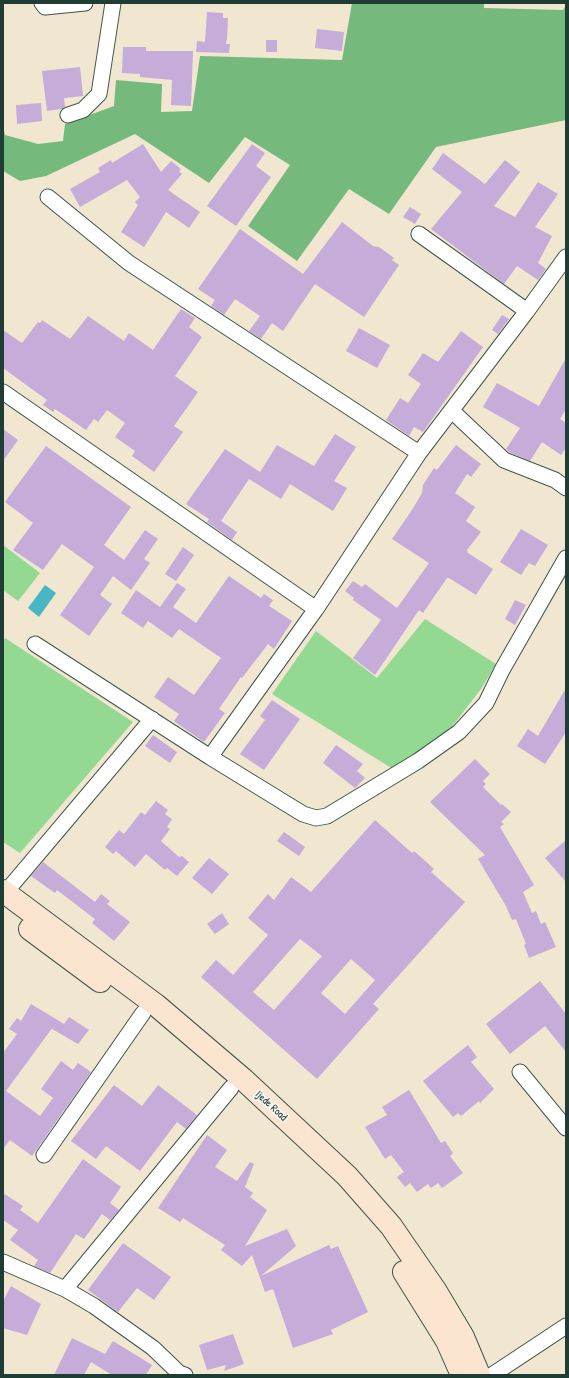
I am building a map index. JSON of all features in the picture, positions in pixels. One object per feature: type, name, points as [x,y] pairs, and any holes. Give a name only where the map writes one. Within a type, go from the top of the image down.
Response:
[{"type":"main road","name":"Ijede Road","points":[[4,897],[67,947],[231,1088],[334,1183],[376,1232],[420,1295],[447,1341],[462,1375]]},
{"type":"main road","name":"Ijede Road","points":[[67,947],[156,1005],[206,1048],[347,1176],[391,1226],[435,1290],[462,1337],[479,1375]]},
{"type":"street","points":[[42,3],[44,7],[85,3]]},
{"type":"street","points":[[68,115],[83,110],[99,94],[113,3]]},
{"type":"street","points":[[48,197],[129,263],[419,453]]},
{"type":"street","points":[[419,234],[527,312]]},
{"type":"street","points":[[210,757],[316,609],[419,453],[527,312],[566,257]]},
{"type":"street","points":[[3,392],[316,609]]},
{"type":"street","points":[[452,411],[504,460],[555,480],[566,488]]},
{"type":"street","points":[[34,644],[210,757],[303,814],[316,818],[327,816],[418,761],[459,732],[486,702],[502,670],[566,558]]},
{"type":"street","points":[[4,897],[152,719]]},
{"type":"street","points":[[44,1155],[143,1013]]},
{"type":"street","points":[[520,1072],[566,1128]]},
{"type":"street","points":[[65,1289],[231,1088]]},
{"type":"street","points":[[3,1264],[65,1289],[94,1306],[153,1348],[181,1374]]},
{"type":"street","points":[[492,1375],[566,1326]]},
{"type":"green space","points":[[352,3],[484,3],[484,8],[563,10],[566,5],[566,120],[436,147],[389,214],[349,189],[297,261],[248,226],[290,165],[245,137],[209,183],[135,134],[46,176],[20,181],[3,171],[3,125],[5,135],[38,144],[63,141],[65,124],[114,106],[116,80],[162,84],[161,112],[192,111],[200,56],[342,60]]},
{"type":"green space","points":[[3,545],[40,573],[18,601],[3,590]]},
{"type":"green space","points":[[425,619],[496,664],[481,689],[447,733],[393,769],[272,694],[316,631],[377,678]]},
{"type":"green space","points":[[5,638],[133,722],[20,853],[3,842],[3,641]]},
{"type":"water","points":[[45,585],[56,593],[39,617],[28,608]]},
{"type":"building","points":[[207,12],[223,13],[223,18],[228,18],[226,44],[230,44],[229,53],[196,52],[197,41],[205,42]]},
{"type":"building","points":[[317,29],[344,32],[342,51],[315,48]]},
{"type":"building","points":[[266,40],[277,40],[277,52],[266,52]]},
{"type":"building","points":[[123,47],[146,47],[146,51],[193,51],[191,106],[171,105],[172,80],[140,77],[140,74],[122,73]]},
{"type":"building","points":[[80,67],[83,96],[64,98],[65,107],[47,111],[42,71]]},
{"type":"building","points":[[41,103],[42,121],[17,124],[16,105]]},
{"type":"building","points":[[143,144],[161,172],[171,161],[181,169],[179,171],[182,174],[168,190],[200,212],[189,228],[166,212],[144,247],[121,232],[138,205],[135,202],[140,197],[127,180],[80,207],[70,189],[100,172],[98,168],[111,160],[112,163]]},
{"type":"building","points":[[252,144],[265,153],[256,166],[271,177],[236,226],[207,206]]},
{"type":"building","points":[[443,153],[485,184],[505,160],[520,172],[494,206],[515,217],[538,182],[558,194],[535,227],[552,236],[538,263],[546,269],[538,280],[517,266],[504,284],[431,229],[462,192],[432,169]]},
{"type":"building","points":[[410,207],[421,214],[415,224],[403,217]]},
{"type":"building","points":[[342,222],[373,246],[379,247],[394,258],[392,260],[399,265],[364,317],[315,284],[283,331],[272,323],[261,339],[249,331],[260,316],[235,299],[224,315],[211,306],[215,300],[198,289],[240,229],[303,274]]},
{"type":"building","points":[[181,309],[195,318],[189,327],[202,337],[175,376],[198,392],[174,426],[183,432],[154,472],[132,456],[135,451],[115,437],[125,423],[107,410],[98,422],[94,419],[86,430],[55,409],[53,412],[43,405],[47,400],[3,368],[3,330],[22,343],[38,322],[40,323],[42,320],[70,339],[88,316],[124,341],[129,333],[153,350]]},
{"type":"building","points":[[502,315],[509,319],[498,334],[492,330]]},
{"type":"building","points":[[359,328],[390,345],[377,368],[346,351]]},
{"type":"building","points":[[461,331],[483,347],[423,432],[414,427],[409,436],[386,420],[400,398],[408,403],[421,384],[408,375],[423,353],[438,362]]},
{"type":"building","points":[[566,358],[566,409],[560,419],[566,423],[566,448],[561,455],[542,442],[530,461],[509,452],[506,449],[520,428],[483,407],[497,383],[539,406]]},
{"type":"building","points":[[3,429],[18,440],[3,461]]},
{"type":"building","points":[[335,434],[356,447],[334,481],[347,488],[333,511],[290,484],[281,499],[249,479],[221,521],[237,532],[232,540],[207,522],[209,519],[186,504],[225,449],[260,472],[277,445],[314,466]]},
{"type":"building","points":[[456,445],[481,464],[471,477],[467,474],[455,493],[475,507],[466,521],[481,532],[467,550],[468,553],[493,569],[476,595],[447,578],[423,613],[419,610],[375,675],[353,658],[381,620],[353,600],[354,598],[345,591],[353,581],[362,587],[365,584],[397,608],[429,563],[392,539],[412,510],[422,493],[423,485],[434,468],[437,470]]},
{"type":"building","points":[[46,446],[131,507],[104,545],[124,560],[145,530],[158,539],[144,559],[150,563],[131,590],[113,576],[100,595],[112,604],[89,636],[60,615],[94,567],[62,544],[43,570],[13,550],[33,523],[5,502]]},
{"type":"building","points":[[521,529],[548,545],[535,566],[529,563],[521,575],[500,562]]},
{"type":"building","points":[[183,547],[194,555],[176,581],[165,574]]},
{"type":"building","points":[[229,576],[261,598],[264,594],[273,600],[269,606],[292,621],[274,649],[268,644],[242,678],[241,677],[219,709],[225,713],[204,742],[175,722],[174,721],[179,714],[154,697],[168,677],[194,695],[221,658],[179,629],[172,638],[148,621],[143,628],[121,613],[136,590],[160,607],[177,583],[186,589],[173,607],[196,623]]},
{"type":"building","points":[[515,600],[526,605],[515,625],[505,619]]},
{"type":"building","points":[[566,688],[566,732],[545,764],[517,746],[528,729],[538,736]]},
{"type":"building","points":[[272,700],[300,719],[264,770],[240,754],[265,720],[260,716]]},
{"type":"building","points":[[153,735],[177,752],[170,763],[145,746]]},
{"type":"building","points":[[336,745],[363,764],[357,771],[365,778],[355,788],[323,763]]},
{"type":"building","points":[[475,759],[490,774],[483,781],[486,784],[483,787],[501,805],[502,804],[511,812],[501,822],[504,824],[500,827],[534,885],[523,892],[532,913],[536,911],[541,924],[545,922],[556,947],[529,958],[524,945],[526,944],[516,919],[512,920],[506,906],[478,859],[485,855],[430,802]]},
{"type":"building","points":[[156,801],[168,810],[165,814],[172,819],[167,827],[170,829],[161,841],[179,857],[182,856],[189,862],[177,876],[167,868],[165,870],[146,854],[135,867],[116,851],[113,854],[105,847],[119,830],[124,834],[141,812],[145,815]]},
{"type":"building","points":[[375,820],[412,853],[414,851],[434,869],[431,872],[465,902],[373,1004],[379,1009],[317,1079],[201,977],[216,960],[233,975],[268,935],[248,918],[268,894],[274,900],[291,877],[311,892]],"holes":[[[300,939],[322,956],[274,1010],[253,992]],[[351,959],[375,980],[345,1014],[321,993]]]},
{"type":"building","points":[[284,832],[305,847],[299,856],[277,841]]},
{"type":"building","points":[[566,840],[566,882],[545,858]]},
{"type":"building","points":[[209,858],[229,874],[212,894],[192,878]]},
{"type":"building","points":[[43,862],[95,902],[101,894],[110,901],[107,904],[130,922],[114,941],[92,923],[95,919],[57,890],[55,893],[31,876]]},
{"type":"building","points":[[222,913],[229,924],[215,934],[207,924]]},
{"type":"building","points":[[540,981],[566,1014],[566,1052],[545,1026],[510,1054],[486,1024]]},
{"type":"building","points":[[31,1004],[64,1024],[69,1017],[89,1030],[78,1044],[52,1029],[6,1091],[40,1116],[53,1098],[41,1089],[61,1061],[73,1070],[78,1063],[91,1072],[32,1156],[10,1140],[3,1149],[3,1053],[17,1034],[9,1029],[17,1018],[21,1021]]},
{"type":"building","points":[[468,1045],[477,1057],[471,1062],[494,1089],[480,1103],[479,1101],[461,1116],[458,1113],[453,1117],[423,1081]]},
{"type":"building","points":[[114,1085],[142,1106],[158,1085],[197,1115],[186,1129],[177,1122],[140,1171],[106,1146],[96,1159],[71,1141]]},
{"type":"building","points":[[409,1090],[441,1143],[445,1141],[453,1153],[450,1156],[463,1173],[442,1188],[438,1183],[431,1188],[428,1184],[417,1192],[410,1183],[405,1187],[397,1177],[404,1172],[391,1155],[385,1159],[365,1127],[387,1115],[382,1107]]},
{"type":"building","points":[[207,1135],[227,1150],[215,1167],[237,1181],[250,1162],[254,1164],[245,1187],[253,1193],[250,1197],[267,1210],[245,1246],[287,1229],[296,1246],[261,1276],[329,1245],[331,1249],[338,1246],[368,1312],[331,1330],[333,1334],[293,1348],[273,1289],[265,1292],[252,1255],[242,1266],[221,1250],[225,1245],[183,1218],[180,1222],[158,1208]]},
{"type":"building","points":[[83,1159],[121,1187],[110,1203],[119,1210],[110,1220],[102,1214],[84,1239],[76,1234],[50,1273],[34,1266],[38,1260],[10,1240],[18,1230],[3,1220],[3,1193],[23,1206],[20,1210],[38,1223]]},
{"type":"building","points":[[123,1243],[171,1277],[154,1300],[137,1288],[118,1312],[88,1290]]},
{"type":"building","points":[[11,1286],[41,1304],[27,1335],[3,1328],[3,1301]]},
{"type":"building","points":[[233,1334],[244,1364],[224,1371],[226,1365],[207,1370],[199,1345]]},
{"type":"building","points":[[72,1338],[105,1354],[113,1341],[152,1365],[146,1375],[112,1375],[91,1362],[84,1375],[54,1375]]}]
